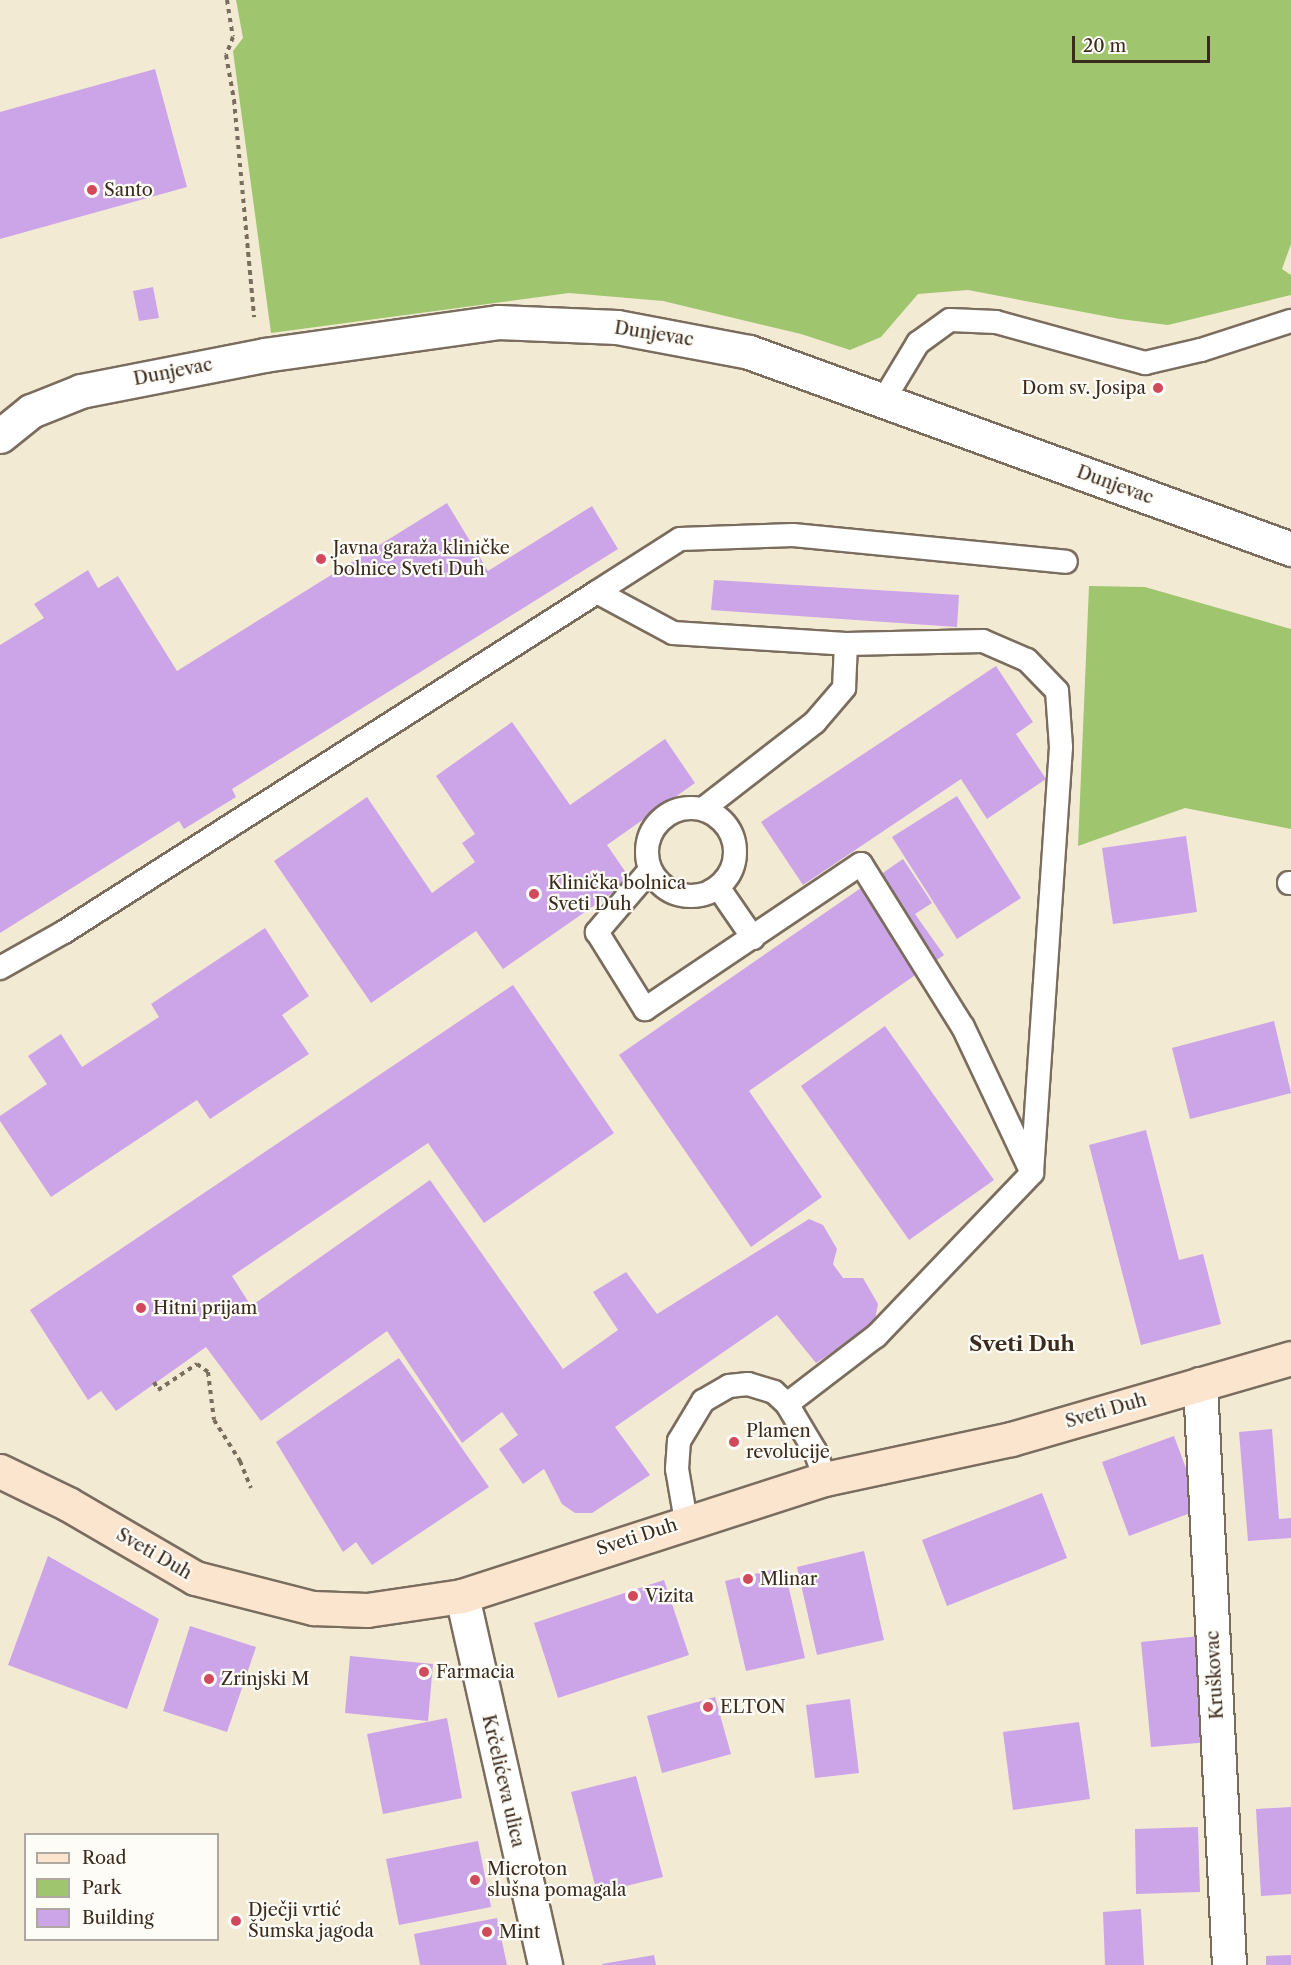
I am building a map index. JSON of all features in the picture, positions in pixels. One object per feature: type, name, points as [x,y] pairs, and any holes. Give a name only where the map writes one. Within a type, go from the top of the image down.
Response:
[{"type":"main road","name":"Sveti Duh","points":[[0,1471],[68,1504],[195,1578],[229,1589],[314,1608],[367,1610],[462,1596],[686,1521],[825,1479],[1011,1439],[1291,1358]]},
{"type":"street","name":"Dunjevac","points":[[0,436],[31,411],[81,391],[264,355],[498,322],[618,327],[749,352],[1291,549]]},
{"type":"street","name":"Kruškovac","points":[[1200,1384],[1229,1965]]},
{"type":"street","name":"Krčelićeva ulica","points":[[462,1596],[545,1965]]},
{"type":"lane","points":[[883,401],[918,343],[950,320],[996,322],[1145,363],[1201,351],[1291,321]]},
{"type":"lane","points":[[0,968],[55,938],[680,539],[793,535],[1066,562]]},
{"type":"lane","points":[[597,592],[672,633],[846,644],[983,641],[1028,660],[1057,691],[1061,747],[1032,1173],[876,1336],[787,1404]]},
{"type":"lane","points":[[703,809],[815,722],[844,688],[846,644]]},
{"type":"lane","points":[[680,808],[703,809],[728,826],[734,840],[731,871],[718,887],[705,894],[674,893],[661,885],[651,870],[647,855],[655,825],[680,808]]},
{"type":"lane","points":[[651,870],[597,932],[645,1009],[861,864],[963,1027],[1032,1173]]},
{"type":"lane","points":[[718,887],[753,938]]},
{"type":"lane","points":[[686,1521],[677,1468],[679,1441],[703,1401],[729,1386],[748,1384],[774,1392],[787,1404],[815,1451],[825,1479]]},
{"type":"path","points":[[226,0],[233,37],[226,55],[234,100],[255,323]]},
{"type":"path","points":[[154,1382],[158,1390],[197,1364],[208,1372],[214,1420],[240,1461],[251,1488]]},
{"type":"green space","points":[[236,0],[1291,0],[1291,244],[1282,269],[1291,275],[1291,295],[1168,325],[1120,319],[968,290],[918,294],[881,337],[850,350],[801,334],[663,301],[569,293],[271,333],[233,51],[243,38]]},
{"type":"green space","points":[[1089,586],[1145,587],[1291,629],[1291,829],[1185,808],[1078,846]]},
{"type":"building","points":[[155,69],[187,187],[0,239],[0,112]]},
{"type":"building","points":[[153,287],[159,318],[139,321],[133,291]]},
{"type":"building","points":[[447,503],[488,571],[592,506],[618,549],[232,789],[236,797],[184,829],[179,821],[0,933],[0,645],[44,618],[34,604],[88,570],[98,588],[118,576],[177,671]]},
{"type":"building","points":[[714,580],[959,595],[957,627],[711,610]]},
{"type":"building","points":[[996,666],[1033,722],[1016,734],[1046,779],[987,819],[961,779],[803,885],[761,822]]},
{"type":"building","points":[[512,722],[570,805],[665,739],[695,783],[607,845],[631,880],[503,969],[476,931],[371,1003],[274,861],[367,797],[432,893],[475,862],[462,843],[475,834],[436,776]]},
{"type":"building","points":[[957,796],[1021,898],[957,939],[892,837]]},
{"type":"building","points":[[1186,836],[1197,912],[1113,924],[1102,848]]},
{"type":"building","points":[[903,859],[932,903],[915,914],[944,955],[749,1091],[822,1197],[751,1247],[619,1055]]},
{"type":"building","points":[[265,928],[309,996],[282,1015],[309,1054],[210,1119],[197,1100],[51,1197],[0,1121],[0,1116],[47,1084],[28,1056],[61,1034],[82,1067],[159,1017],[151,1004]]},
{"type":"building","points":[[513,985],[614,1133],[484,1223],[428,1143],[232,1276],[251,1306],[430,1180],[563,1369],[618,1330],[593,1292],[626,1272],[657,1314],[809,1219],[823,1225],[837,1249],[833,1264],[843,1278],[863,1278],[878,1304],[874,1325],[816,1363],[777,1315],[615,1427],[650,1475],[592,1513],[575,1513],[562,1504],[544,1469],[523,1484],[499,1449],[518,1435],[502,1412],[462,1443],[387,1331],[261,1421],[206,1347],[116,1411],[101,1391],[88,1400],[30,1310]]},
{"type":"building","points":[[1274,1021],[1291,1093],[1190,1119],[1172,1048]]},
{"type":"building","points":[[885,1026],[994,1180],[909,1240],[801,1086]]},
{"type":"building","points":[[1146,1130],[1179,1260],[1203,1254],[1221,1324],[1141,1345],[1089,1145]]},
{"type":"building","points":[[399,1358],[489,1487],[372,1565],[356,1542],[343,1552],[276,1442]]},
{"type":"building","points":[[1272,1429],[1279,1519],[1291,1518],[1291,1538],[1248,1541],[1239,1432]]},
{"type":"building","points":[[1174,1436],[1201,1509],[1129,1536],[1102,1462]]},
{"type":"building","points":[[1042,1493],[1067,1558],[947,1606],[922,1540]]},
{"type":"building","points":[[864,1551],[884,1640],[817,1655],[797,1567]]},
{"type":"building","points":[[48,1556],[159,1619],[127,1709],[8,1665]]},
{"type":"building","points":[[784,1567],[805,1658],[746,1671],[725,1581]]},
{"type":"building","points":[[664,1580],[689,1655],[558,1698],[534,1623]]},
{"type":"building","name":"Zrinjski M","points":[[190,1626],[256,1647],[227,1732],[163,1711]]},
{"type":"building","points":[[1200,1636],[1209,1742],[1151,1747],[1141,1642]]},
{"type":"building","points":[[350,1656],[433,1664],[428,1721],[345,1713]]},
{"type":"building","points":[[715,1697],[731,1754],[662,1773],[647,1716]]},
{"type":"building","points":[[850,1699],[859,1773],[815,1778],[806,1705]]},
{"type":"building","points":[[447,1718],[462,1798],[383,1814],[367,1734]]},
{"type":"building","points":[[1079,1722],[1090,1799],[1013,1810],[1003,1732]]},
{"type":"building","points":[[636,1776],[663,1877],[597,1893],[571,1792]]},
{"type":"building","points":[[1291,1807],[1291,1894],[1261,1896],[1256,1809]]},
{"type":"building","points":[[1198,1827],[1200,1892],[1136,1894],[1135,1829]]},
{"type":"building","points":[[478,1841],[491,1907],[399,1925],[386,1859]]},
{"type":"building","points":[[1141,1909],[1144,1965],[1105,1965],[1103,1912]]},
{"type":"building","points":[[497,1918],[507,1965],[420,1965],[414,1934]]},
{"type":"building","points":[[654,1955],[656,1965],[602,1965],[602,1964]]},
{"type":"building","points":[[1291,1955],[1291,1965],[1266,1965],[1266,1956]]},
{"type":"place","name":"Santo","points":[[92,190]]},
{"type":"place","name":"Dom sv. Josipa","points":[[1158,388]]},
{"type":"place","name":"Javna garaža kliničke bolnice Sveti Duh","points":[[321,559]]},
{"type":"place","name":"Klinička bolnica Sveti Duh","points":[[534,894]]},
{"type":"place","name":"Hitni prijam","points":[[141,1308]]},
{"type":"place","name":"Plamen revolucije","points":[[734,1442]]},
{"type":"place","name":"Mlinar","points":[[748,1579]]},
{"type":"place","name":"Vizita","points":[[633,1596]]},
{"type":"place","name":"Farmacia","points":[[424,1672]]},
{"type":"place","name":"Zrinjski M","points":[[209,1679]]},
{"type":"place","name":"ELTON","points":[[708,1707]]},
{"type":"place","name":"Microton slušna pomagala","points":[[475,1880]]},
{"type":"place","name":"Dječji vrtić Šumska jagoda","points":[[236,1921]]},
{"type":"place","name":"Mint","points":[[487,1932]]},
{"type":"district","name":"Sveti Duh","points":[[1022,1344]]}]
